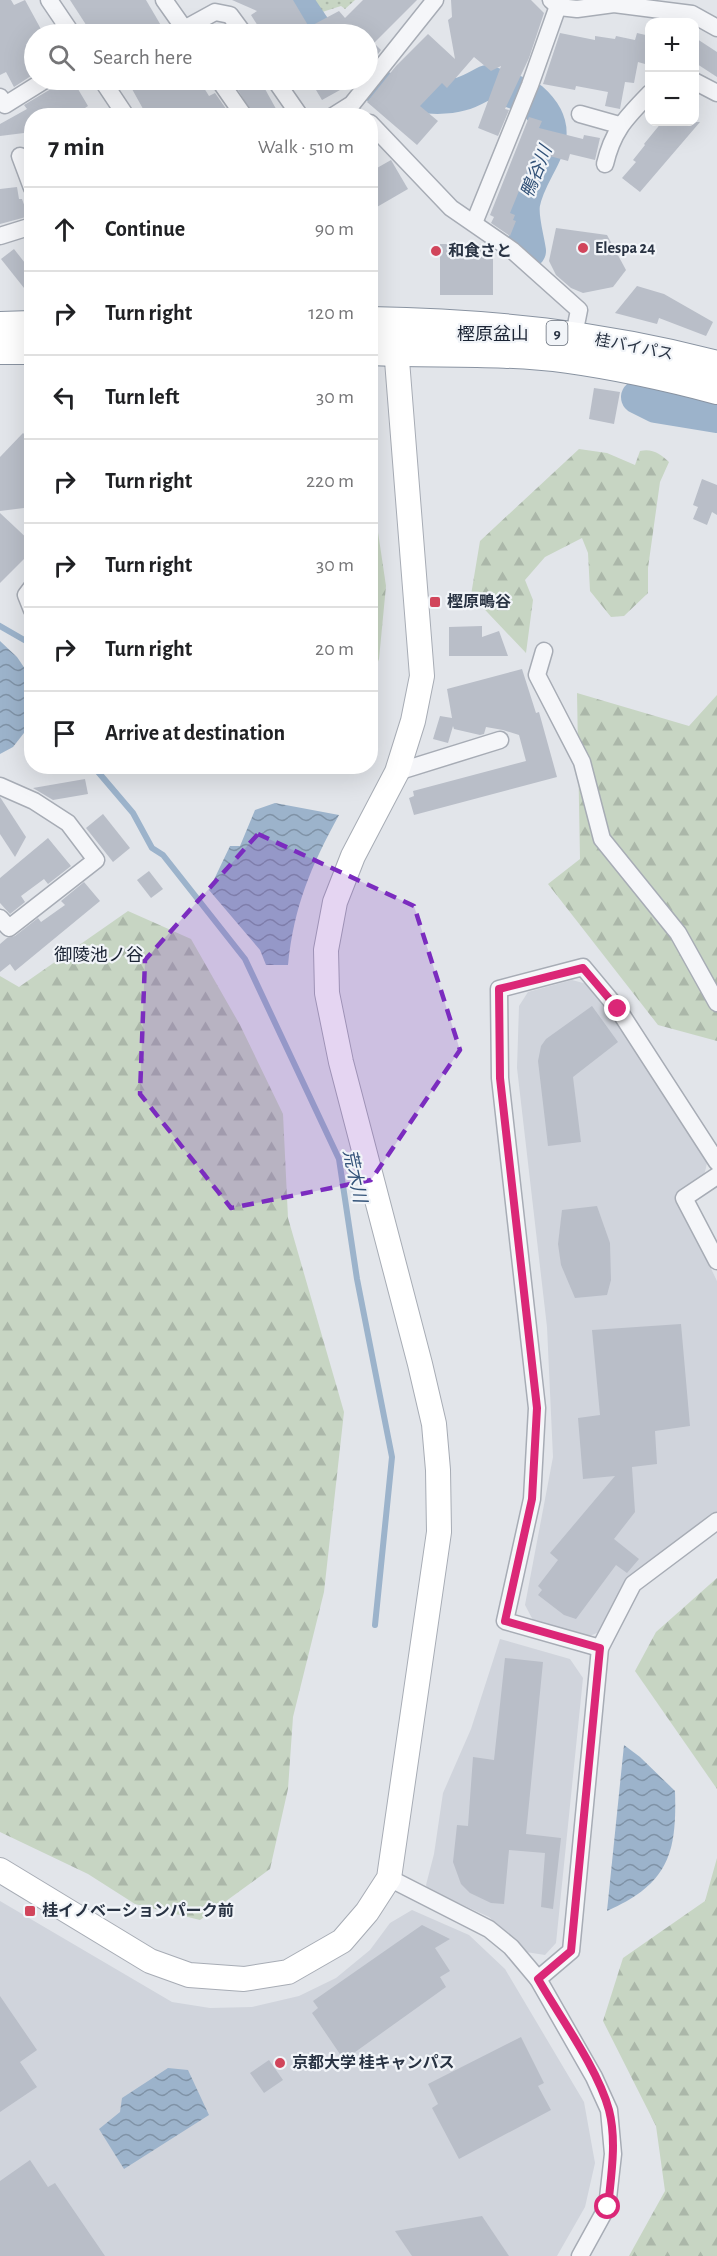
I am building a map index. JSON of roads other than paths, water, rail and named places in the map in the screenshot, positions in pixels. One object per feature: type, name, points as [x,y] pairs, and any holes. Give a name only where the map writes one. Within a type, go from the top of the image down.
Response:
[{"type":"highway","name":"桂バイパス","points":[[383,336],[455,323],[574,335],[717,366]]},
{"type":"highway","points":[[0,327],[24,326]]},
{"type":"highway","name":"桂バイパス","points":[[383,336],[453,350],[567,358],[669,376],[717,389]]},
{"type":"highway","points":[[0,349],[24,348]]},
{"type":"street","points":[[49,0],[65,24]]},
{"type":"street","points":[[164,0],[180,24]]},
{"type":"street","points":[[378,81],[435,0]]},
{"type":"street","points":[[474,223],[530,85],[554,3],[578,9],[611,2],[692,14],[717,28]]},
{"type":"street","points":[[198,24],[215,12],[230,15],[237,24]]},
{"type":"street","points":[[699,84],[717,93]]},
{"type":"street","points":[[0,97],[5,105],[29,90]]},
{"type":"street","points":[[109,90],[121,108]]},
{"type":"street","points":[[226,90],[238,108]]},
{"type":"street","points":[[282,90],[294,108]]},
{"type":"street","points":[[359,108],[372,90]]},
{"type":"street","points":[[605,164],[611,139],[619,125],[645,98]]},
{"type":"street","points":[[580,114],[619,125]]},
{"type":"street","points":[[378,131],[452,208],[512,250],[579,310],[574,335]]},
{"type":"street","points":[[20,156],[24,167]]},
{"type":"street","points":[[0,236],[24,228]]},
{"type":"street","points":[[0,1869],[150,1961],[189,1975],[244,1979],[288,1972],[342,1941],[367,1912],[389,1878],[439,1532],[438,1470],[434,1424],[341,1062],[327,993],[327,950],[335,902],[353,856],[397,772],[413,721],[422,676],[383,336]]},
{"type":"street","points":[[544,651],[537,675],[582,762],[602,839],[678,933],[717,1003]]},
{"type":"street","points":[[397,772],[500,740]]},
{"type":"street","points":[[0,786],[34,801],[68,823],[96,860],[9,928],[0,918]]},
{"type":"street","points":[[600,1648],[505,1621],[532,1499],[537,1408],[500,1078],[499,989],[583,968],[618,1009],[717,1162]]},
{"type":"street","points":[[717,1176],[684,1198],[717,1261]]},
{"type":"street","points":[[538,1979],[571,1951],[600,1648],[633,1584],[717,1521]]},
{"type":"street","points":[[389,1878],[489,1929],[512,1947],[538,1979],[594,2076],[609,2110],[613,2154],[608,2207],[580,2256]]},
{"type":"water","points":[[0,641],[24,667],[24,733],[13,747],[0,754]]},
{"type":"water","points":[[275,803],[339,815],[305,887],[299,905],[288,965],[266,965],[260,950],[209,890],[230,846],[240,846],[255,810]]},
{"type":"water","points":[[624,1745],[640,1757],[675,1791],[674,1833],[665,1864],[656,1878],[628,1901],[607,1911]]},
{"type":"water","points":[[168,2068],[188,2070],[209,2115],[124,2169],[99,2129],[120,2112],[122,2098]]},
{"type":"waterway","name":"鴨谷川","points":[[295,0],[311,24]]},
{"type":"waterway","name":"鴨谷川","points":[[378,87],[407,94],[441,97],[464,93],[487,82],[520,94]]},
{"type":"waterway","name":"鴨谷川","points":[[529,251],[523,221],[523,204],[549,138],[549,126],[543,113],[531,99]]},
{"type":"waterway","name":"鴨谷川","points":[[638,397],[656,406],[717,416]]},
{"type":"waterway","name":"荒木川","points":[[0,626],[24,640]]},
{"type":"waterway","name":"荒木川","points":[[100,774],[133,813],[152,848],[163,855],[245,959],[339,1159],[357,1279],[392,1457],[375,1625]]},
{"type":"place","name":"Elespa 24","points":[[583,248]]},
{"type":"place","name":"和食さと","points":[[436,251]]},
{"type":"place","name":"樫原鴫谷","points":[[435,602]]},
{"type":"place","name":"桂イノベーションパーク前","points":[[30,1911]]},
{"type":"place","name":"京都大学 桂キャンパス","points":[[280,2063]]},
{"type":"district","name":"樫原盆山","points":[[493,335]]},
{"type":"district","name":"御陵池ノ谷","points":[[99,956]]}]
